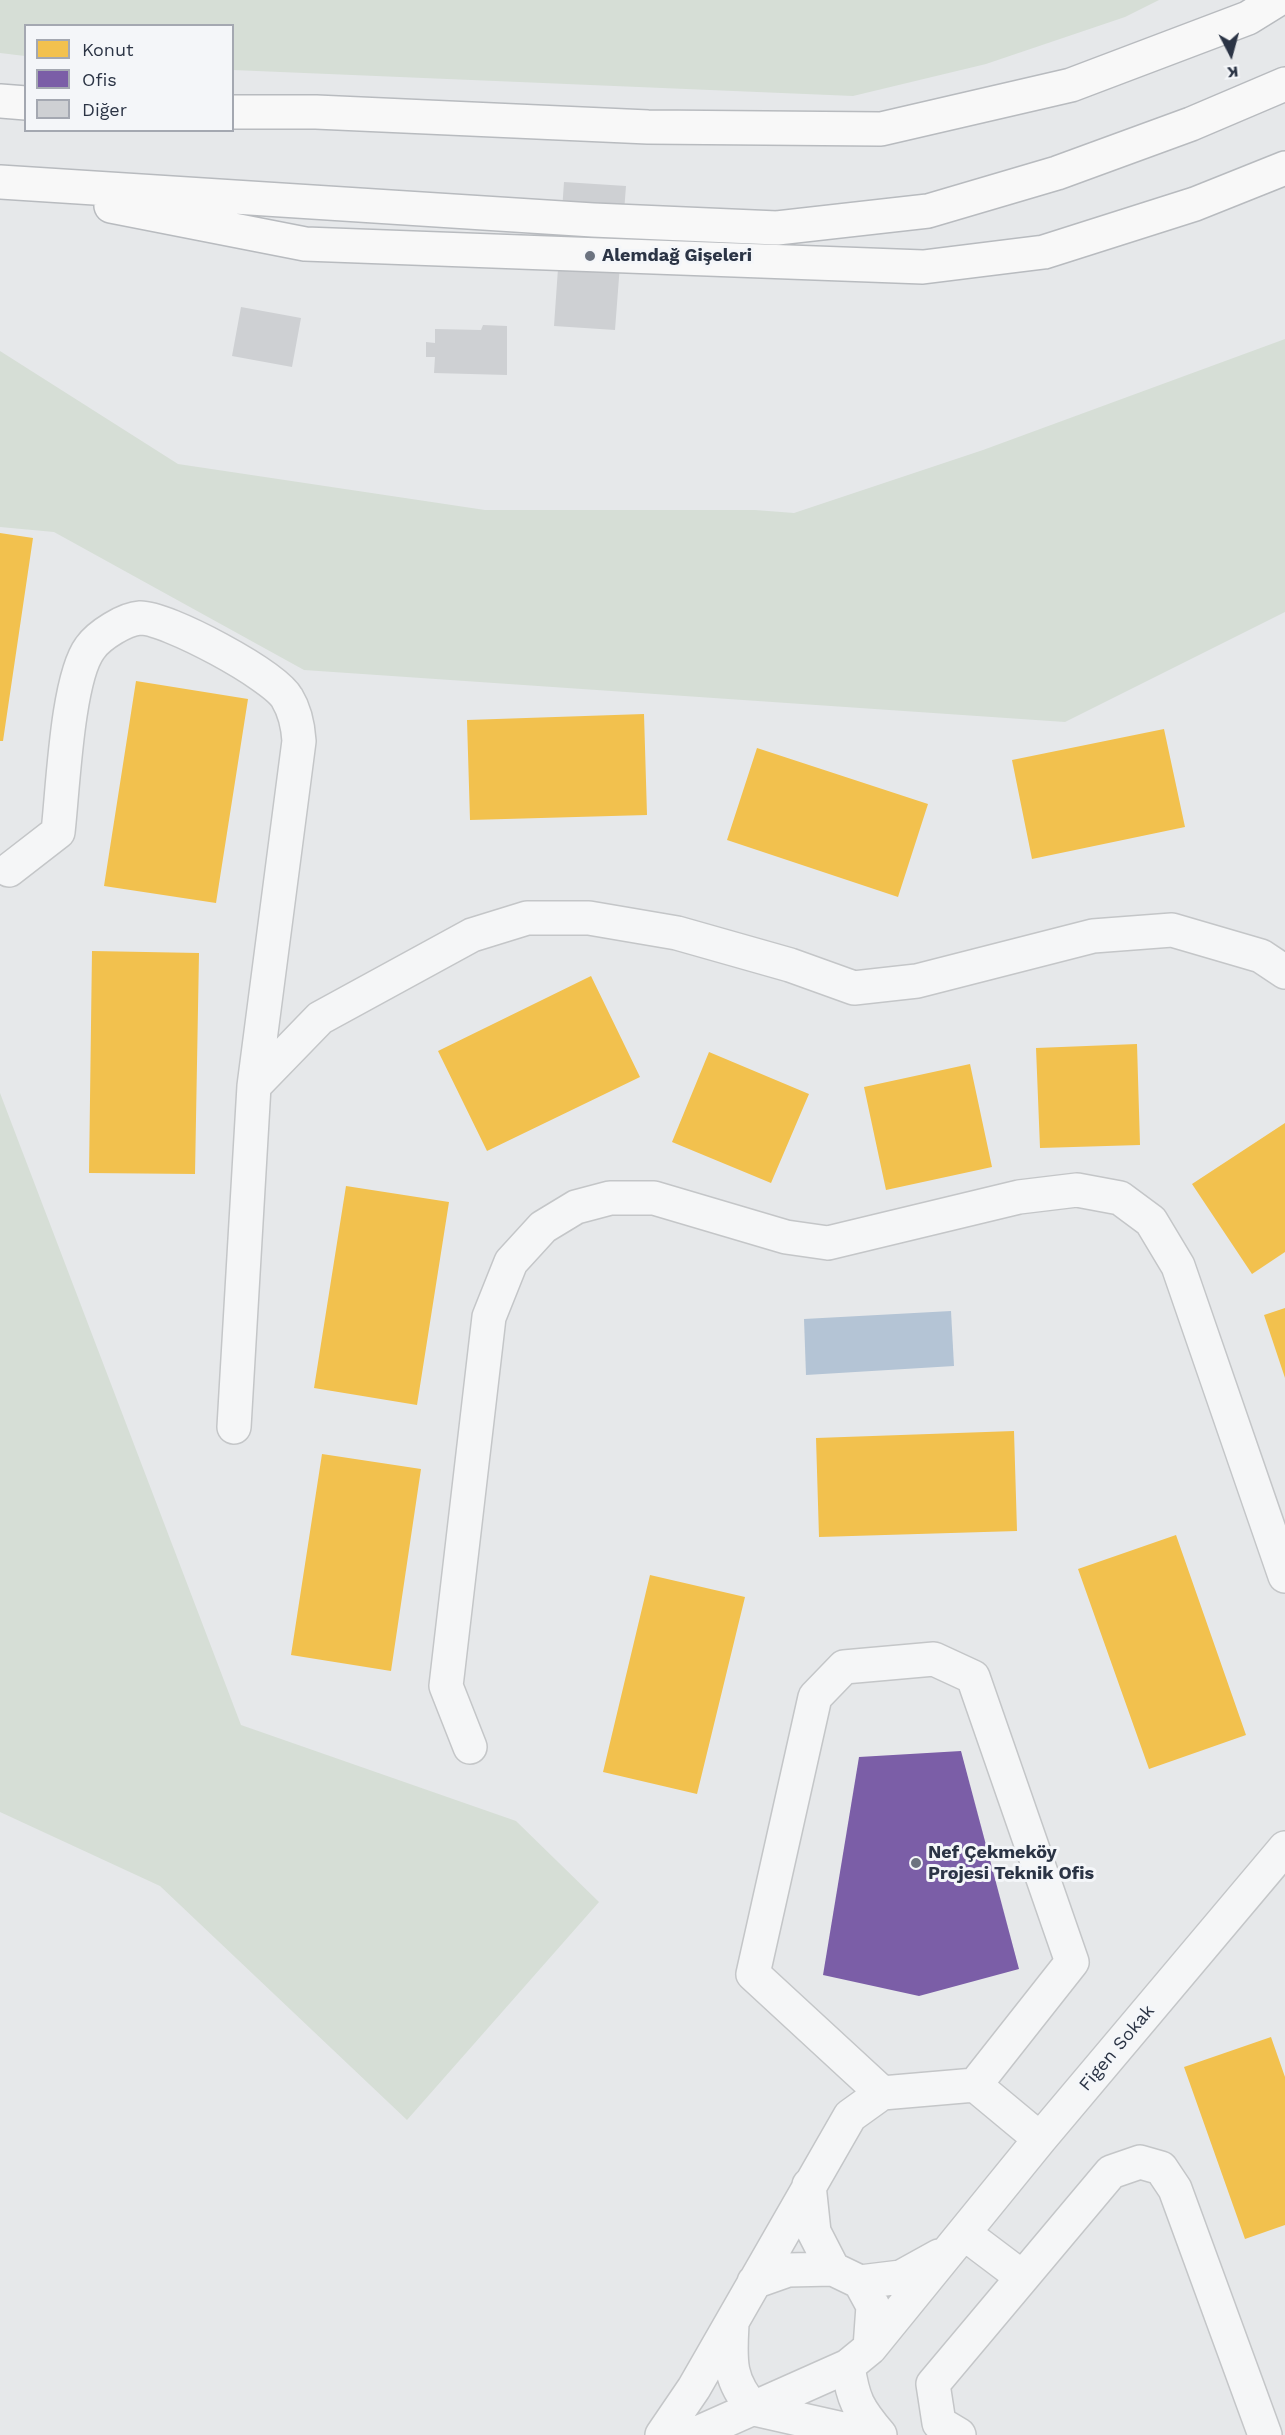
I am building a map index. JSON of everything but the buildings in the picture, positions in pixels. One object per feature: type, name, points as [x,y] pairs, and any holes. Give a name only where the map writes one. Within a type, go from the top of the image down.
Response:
[{"type":"highway","points":[[234,112],[316,112],[648,127],[881,129],[1071,85],[1248,18],[1277,0]]},
{"type":"highway","points":[[0,183],[593,220],[777,228],[928,211],[1057,173],[1191,124],[1285,84]]},
{"type":"highway","points":[[0,101],[24,103]]},
{"type":"highway","points":[[0,183],[305,244],[923,267],[1044,252],[1195,204],[1285,168]]},
{"type":"street","points":[[9,870],[58,832],[76,676],[90,647],[117,627],[139,618],[159,620],[257,670],[287,696],[298,725],[298,741],[254,1086],[234,1427]]},
{"type":"street","points":[[254,1086],[320,1018],[472,935],[527,918],[590,918],[677,933],[790,965],[854,988],[917,981],[1094,936],[1172,930],[1261,956],[1285,972]]},
{"type":"street","points":[[470,1748],[447,1686],[489,1317],[511,1262],[543,1227],[576,1207],[610,1198],[654,1198],[786,1237],[828,1243],[1019,1197],[1077,1190],[1120,1197],[1151,1221],[1178,1266],[1282,1559]]},
{"type":"street","points":[[882,2093],[753,1974],[815,1697],[844,1667],[934,1659],[973,1677],[1072,1962],[975,2085]]},
{"type":"street","name":"Figen Sokak","points":[[859,2357],[958,2242],[1040,2139],[1285,1848]]},
{"type":"street","points":[[662,2435],[694,2388],[850,2116],[882,2093],[975,2085],[1040,2139]]},
{"type":"street","points":[[959,2435],[939,2423],[933,2384],[1111,2172],[1140,2162],[1161,2168],[1175,2189],[1265,2435]]},
{"type":"street","points":[[809,2185],[814,2232],[873,2306],[859,2357],[852,2395],[864,2416],[880,2435]]},
{"type":"street","points":[[754,2282],[788,2270],[847,2276],[901,2277],[958,2242],[1022,2277]]},
{"type":"street","points":[[732,2322],[730,2362],[735,2383],[754,2409],[870,2435]]},
{"type":"street","points":[[693,2435],[754,2409],[859,2357]]},
{"type":"shaded area","points":[[0,0],[1159,0],[1125,17],[986,64],[853,96],[234,70],[234,24],[24,24],[24,56],[0,53]]},
{"type":"shaded area","points":[[1285,339],[1285,612],[1065,722],[304,670],[54,532],[0,527],[0,351],[178,464],[485,510],[755,510],[794,513],[983,450]]},
{"type":"shaded area","points":[[0,1093],[241,1725],[516,1821],[599,1902],[407,2120],[160,1886],[0,1812]]},
{"type":"water","points":[[951,1311],[954,1366],[806,1375],[804,1319]]},
{"type":"place","name":"Alemdağ Gişeleri","points":[[590,256]]},
{"type":"place","name":"Nef Çekmeköy Projesi Teknik Ofis","points":[[916,1863]]}]
